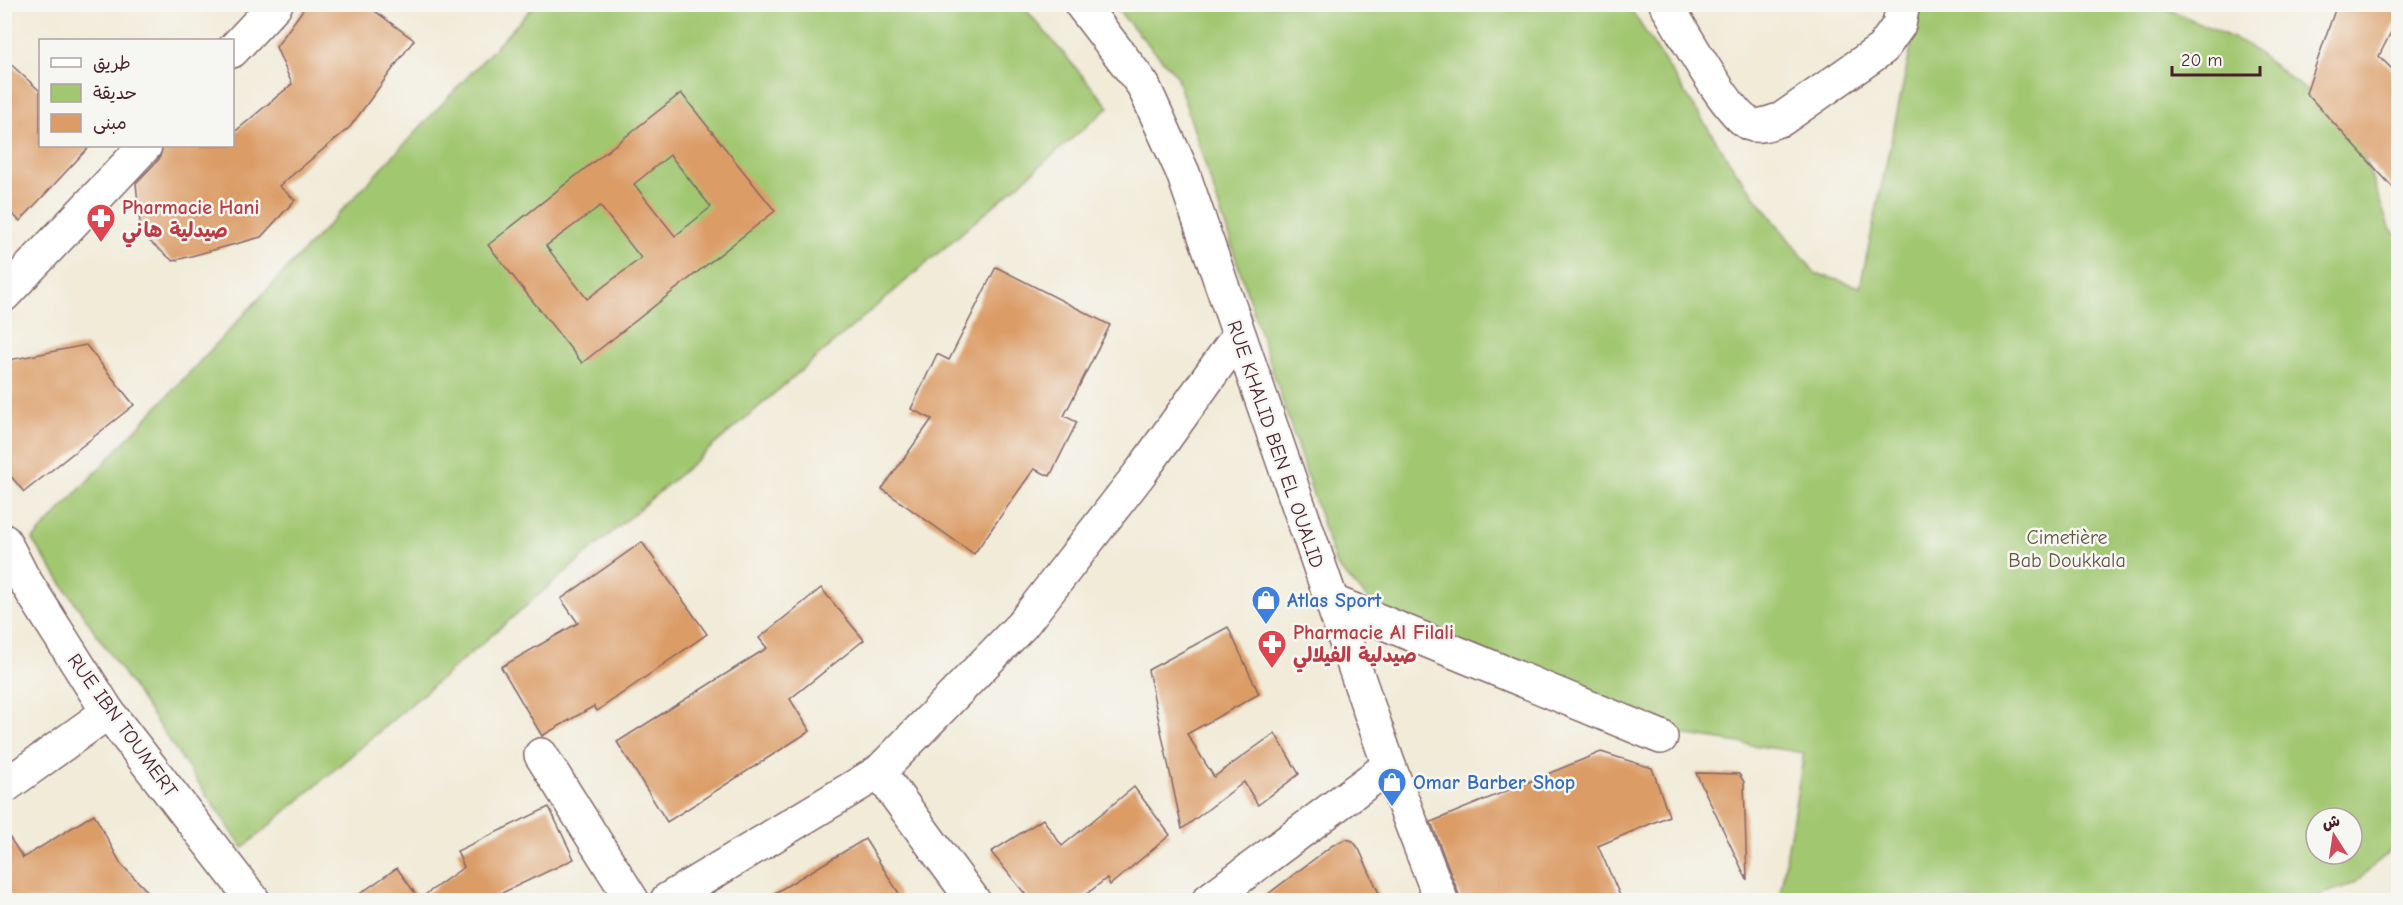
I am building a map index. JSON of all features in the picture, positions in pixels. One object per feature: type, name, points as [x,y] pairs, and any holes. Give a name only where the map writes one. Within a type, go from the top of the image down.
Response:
[{"type":"street","points":[[234,49],[276,4]]},
{"type":"street","name":"RUE KHALID BEN EL OUALID","points":[[1081,4],[1143,85],[1183,173],[1389,766],[1441,900]]},
{"type":"street","points":[[1666,4],[1732,108],[1749,124],[1765,125],[1782,119],[1882,49],[1899,25],[1903,4]]},
{"type":"street","points":[[4,296],[144,147]]},
{"type":"street","points":[[667,900],[879,772],[1022,625],[1141,472],[1239,335]]},
{"type":"street","name":"RUE IBN TOUMERT","points":[[4,541],[22,576],[108,712],[253,900]]},
{"type":"street","points":[[1331,601],[1661,737]]},
{"type":"street","points":[[4,787],[108,712]]},
{"type":"street","points":[[541,755],[632,900]]},
{"type":"street","points":[[1209,900],[1389,766]]},
{"type":"street","points":[[879,772],[973,900]]},
{"type":"green space","points":[[535,5],[1022,5],[1109,107],[243,848],[32,540]]},
{"type":"green space","name":"Cimetière Bab Doukkala","points":[[1113,5],[1628,5],[1737,173],[1815,273],[1860,287],[1920,5],[2159,5],[2246,44],[2312,95],[2363,154],[2389,227],[2398,237],[2398,831],[2392,849],[2355,883],[2305,900],[1779,900],[1804,753],[1682,734],[1376,607],[1336,565],[1176,75]]},
{"type":"building","points":[[307,4],[365,4],[414,40],[350,127],[279,186],[295,200],[261,237],[173,261],[141,234],[136,183],[159,159],[163,147],[234,147],[234,132],[292,84],[276,47]]},
{"type":"building","points":[[2337,4],[2398,4],[2398,18],[2379,56],[2398,75],[2398,193],[2306,93]]},
{"type":"building","points":[[4,58],[39,90],[39,147],[89,147],[20,221],[4,207]]},
{"type":"building","points":[[681,93],[775,211],[582,363],[488,245]],"holes":[[[670,155],[711,207],[675,236],[634,184]],[[600,206],[641,258],[587,299],[546,246]]]},
{"type":"building","points":[[996,267],[1110,325],[1064,416],[1077,422],[1050,476],[1034,469],[974,554],[882,489],[932,419],[911,409],[937,354],[949,360]]},
{"type":"building","points":[[86,345],[134,405],[24,492],[4,468],[4,361]]},
{"type":"building","points":[[642,542],[707,634],[597,711],[594,706],[542,736],[501,667],[578,623],[561,599]]},
{"type":"building","points":[[821,588],[864,640],[790,699],[810,731],[667,822],[617,742],[767,648],[759,638]]},
{"type":"building","points":[[1228,627],[1259,694],[1187,734],[1214,777],[1275,733],[1299,774],[1258,805],[1244,782],[1182,829],[1148,670]]},
{"type":"building","points":[[1601,752],[1652,768],[1669,816],[1598,846],[1622,900],[1461,900],[1431,822]]},
{"type":"building","points":[[1696,773],[1739,774],[1744,782],[1747,880]]},
{"type":"building","points":[[1134,787],[1170,835],[1110,885],[1107,878],[1079,900],[1030,900],[991,852],[1043,819],[1062,846]]},
{"type":"building","points":[[549,807],[574,859],[487,900],[351,900],[397,868],[419,899],[464,867],[457,851]]},
{"type":"building","points":[[94,814],[121,864],[156,900],[4,900],[4,829],[23,858]]},
{"type":"building","points":[[865,839],[903,900],[763,900]]},
{"type":"building","points":[[1346,839],[1353,841],[1359,849],[1382,900],[1260,900],[1333,845]]},
{"type":"place","name":"Pharmacie Hani صيدلية هاني","points":[[101,244]]},
{"type":"place","name":"Atlas Sport","points":[[1266,626]]},
{"type":"place","name":"Pharmacie Al Filali صيدلية الفيلالي","points":[[1272,670]]},
{"type":"place","name":"Omar Barber Shop","points":[[1392,808]]}]
